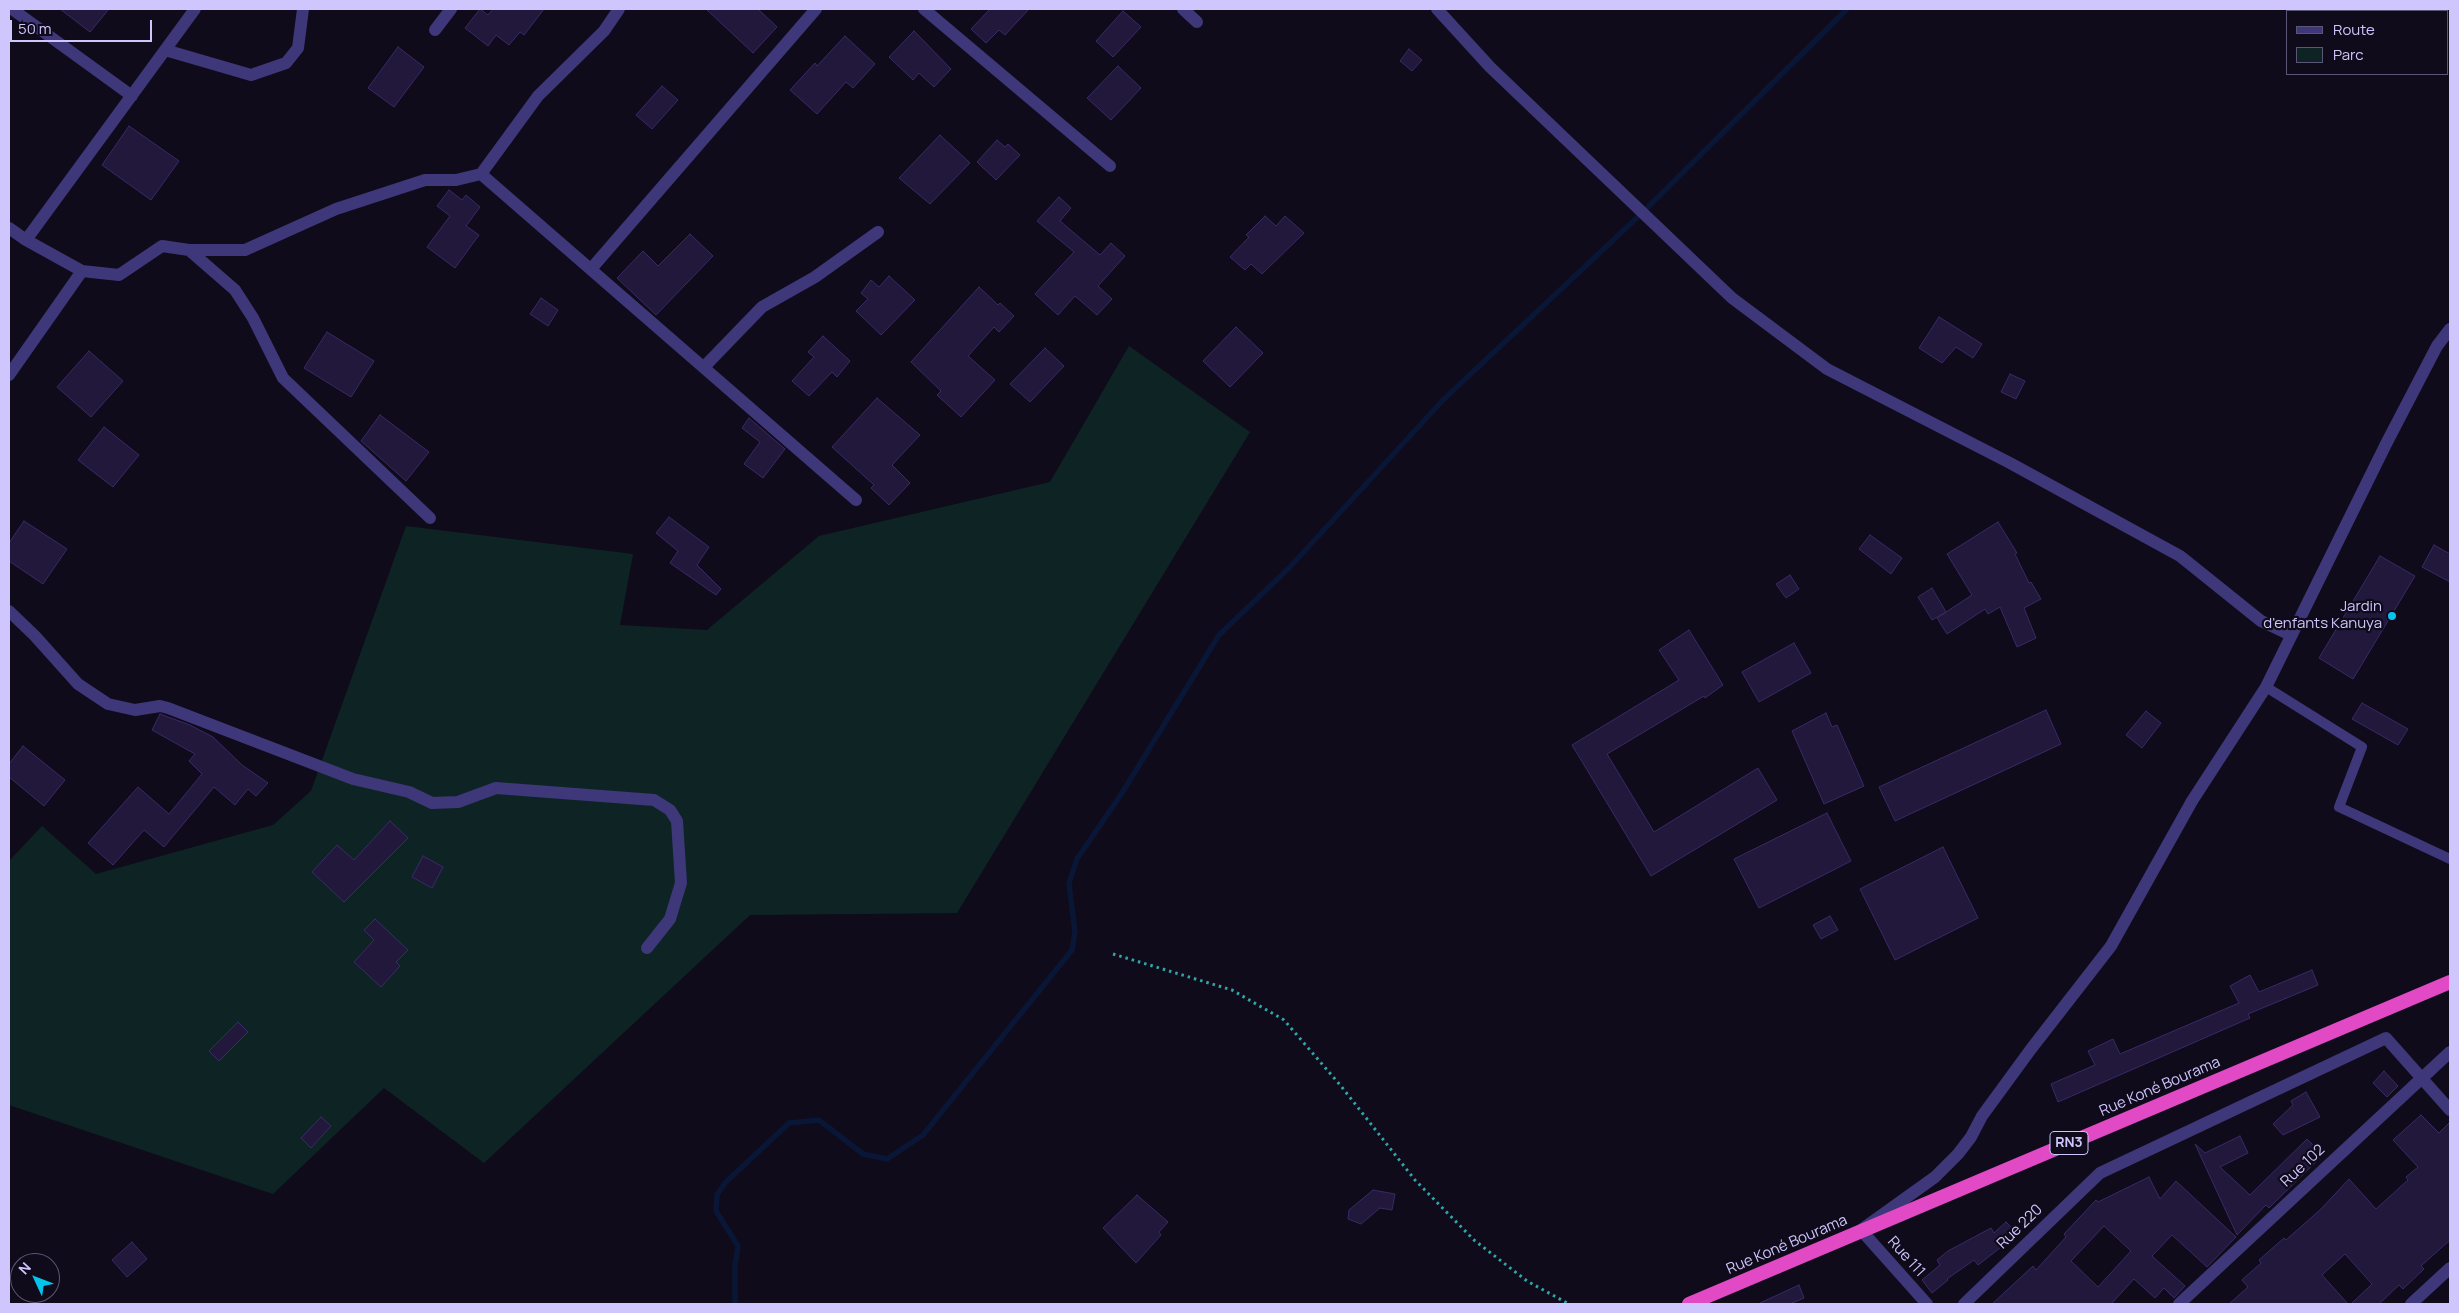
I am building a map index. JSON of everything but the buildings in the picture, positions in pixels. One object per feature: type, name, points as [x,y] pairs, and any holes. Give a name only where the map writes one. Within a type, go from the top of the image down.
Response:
[{"type":"highway","name":"Rue Koné Bourama","points":[[1689,1304],[2450,982]]},
{"type":"street","points":[[12,9],[132,96]]},
{"type":"street","points":[[26,240],[195,9]]},
{"type":"street","points":[[165,50],[251,75],[286,63],[292,56],[298,48],[304,9]]},
{"type":"street","points":[[435,30],[451,9]]},
{"type":"street","points":[[9,228],[26,240],[82,271],[118,276],[162,246],[189,250],[245,250],[336,209],[425,180],[456,180],[481,174],[538,96],[604,31],[619,9]]},
{"type":"street","points":[[591,269],[816,9]]},
{"type":"street","points":[[924,9],[1110,166]]},
{"type":"street","points":[[1183,9],[1197,22]]},
{"type":"street","points":[[1437,9],[1490,67],[1732,298],[1826,369],[2010,463],[2180,556],[2261,621],[2291,635]]},
{"type":"street","points":[[481,174],[856,500]]},
{"type":"street","points":[[704,367],[762,307],[815,277],[878,232]]},
{"type":"street","points":[[189,250],[235,290],[253,318],[283,378],[430,518]]},
{"type":"street","points":[[9,376],[82,271]]},
{"type":"street","points":[[1861,1230],[1935,1177],[1971,1137],[1982,1116],[2111,946],[2192,801],[2266,687],[2437,346],[2450,329]]},
{"type":"street","points":[[9,611],[35,636],[78,684],[108,704],[135,710],[160,706],[168,708],[353,779],[409,792],[432,803],[458,802],[496,788],[654,800],[670,810],[677,821],[681,883],[670,919],[647,948]]},
{"type":"street","name":"Rue 220","points":[[1964,1304],[2100,1173],[2386,1038],[2423,1078]]},
{"type":"street","name":"Rue 102","points":[[2179,1304],[2450,1052]]},
{"type":"street","points":[[2423,1078],[2450,1110]]},
{"type":"street","name":"Rue 111","points":[[1861,1230],[1927,1304]]},
{"type":"street","points":[[2411,1304],[2450,1268]]},
{"type":"lane","points":[[2266,687],[2362,747],[2339,807],[2450,859]]},
{"type":"path","points":[[1113,954],[1232,990],[1284,1020],[1341,1086],[1415,1180],[1474,1240],[1527,1281],[1569,1304]]},
{"type":"green space","points":[[1129,346],[1250,432],[957,913],[750,915],[484,1163],[384,1088],[273,1194],[9,1105],[9,861],[42,826],[96,874],[273,825],[311,791],[406,526],[633,554],[620,625],[707,630],[819,536],[1050,482]]},
{"type":"waterway","points":[[735,1304],[735,1265],[738,1246],[716,1211],[717,1195],[725,1183],[789,1123],[819,1120],[863,1154],[887,1159],[923,1135],[1072,950],[1075,932],[1069,883],[1077,859],[1122,793],[1219,635],[1289,568],[1443,400],[1642,213],[1847,9]]},
{"type":"place","name":"Jardin d'enfants Kanuya","points":[[2392,616]]}]
